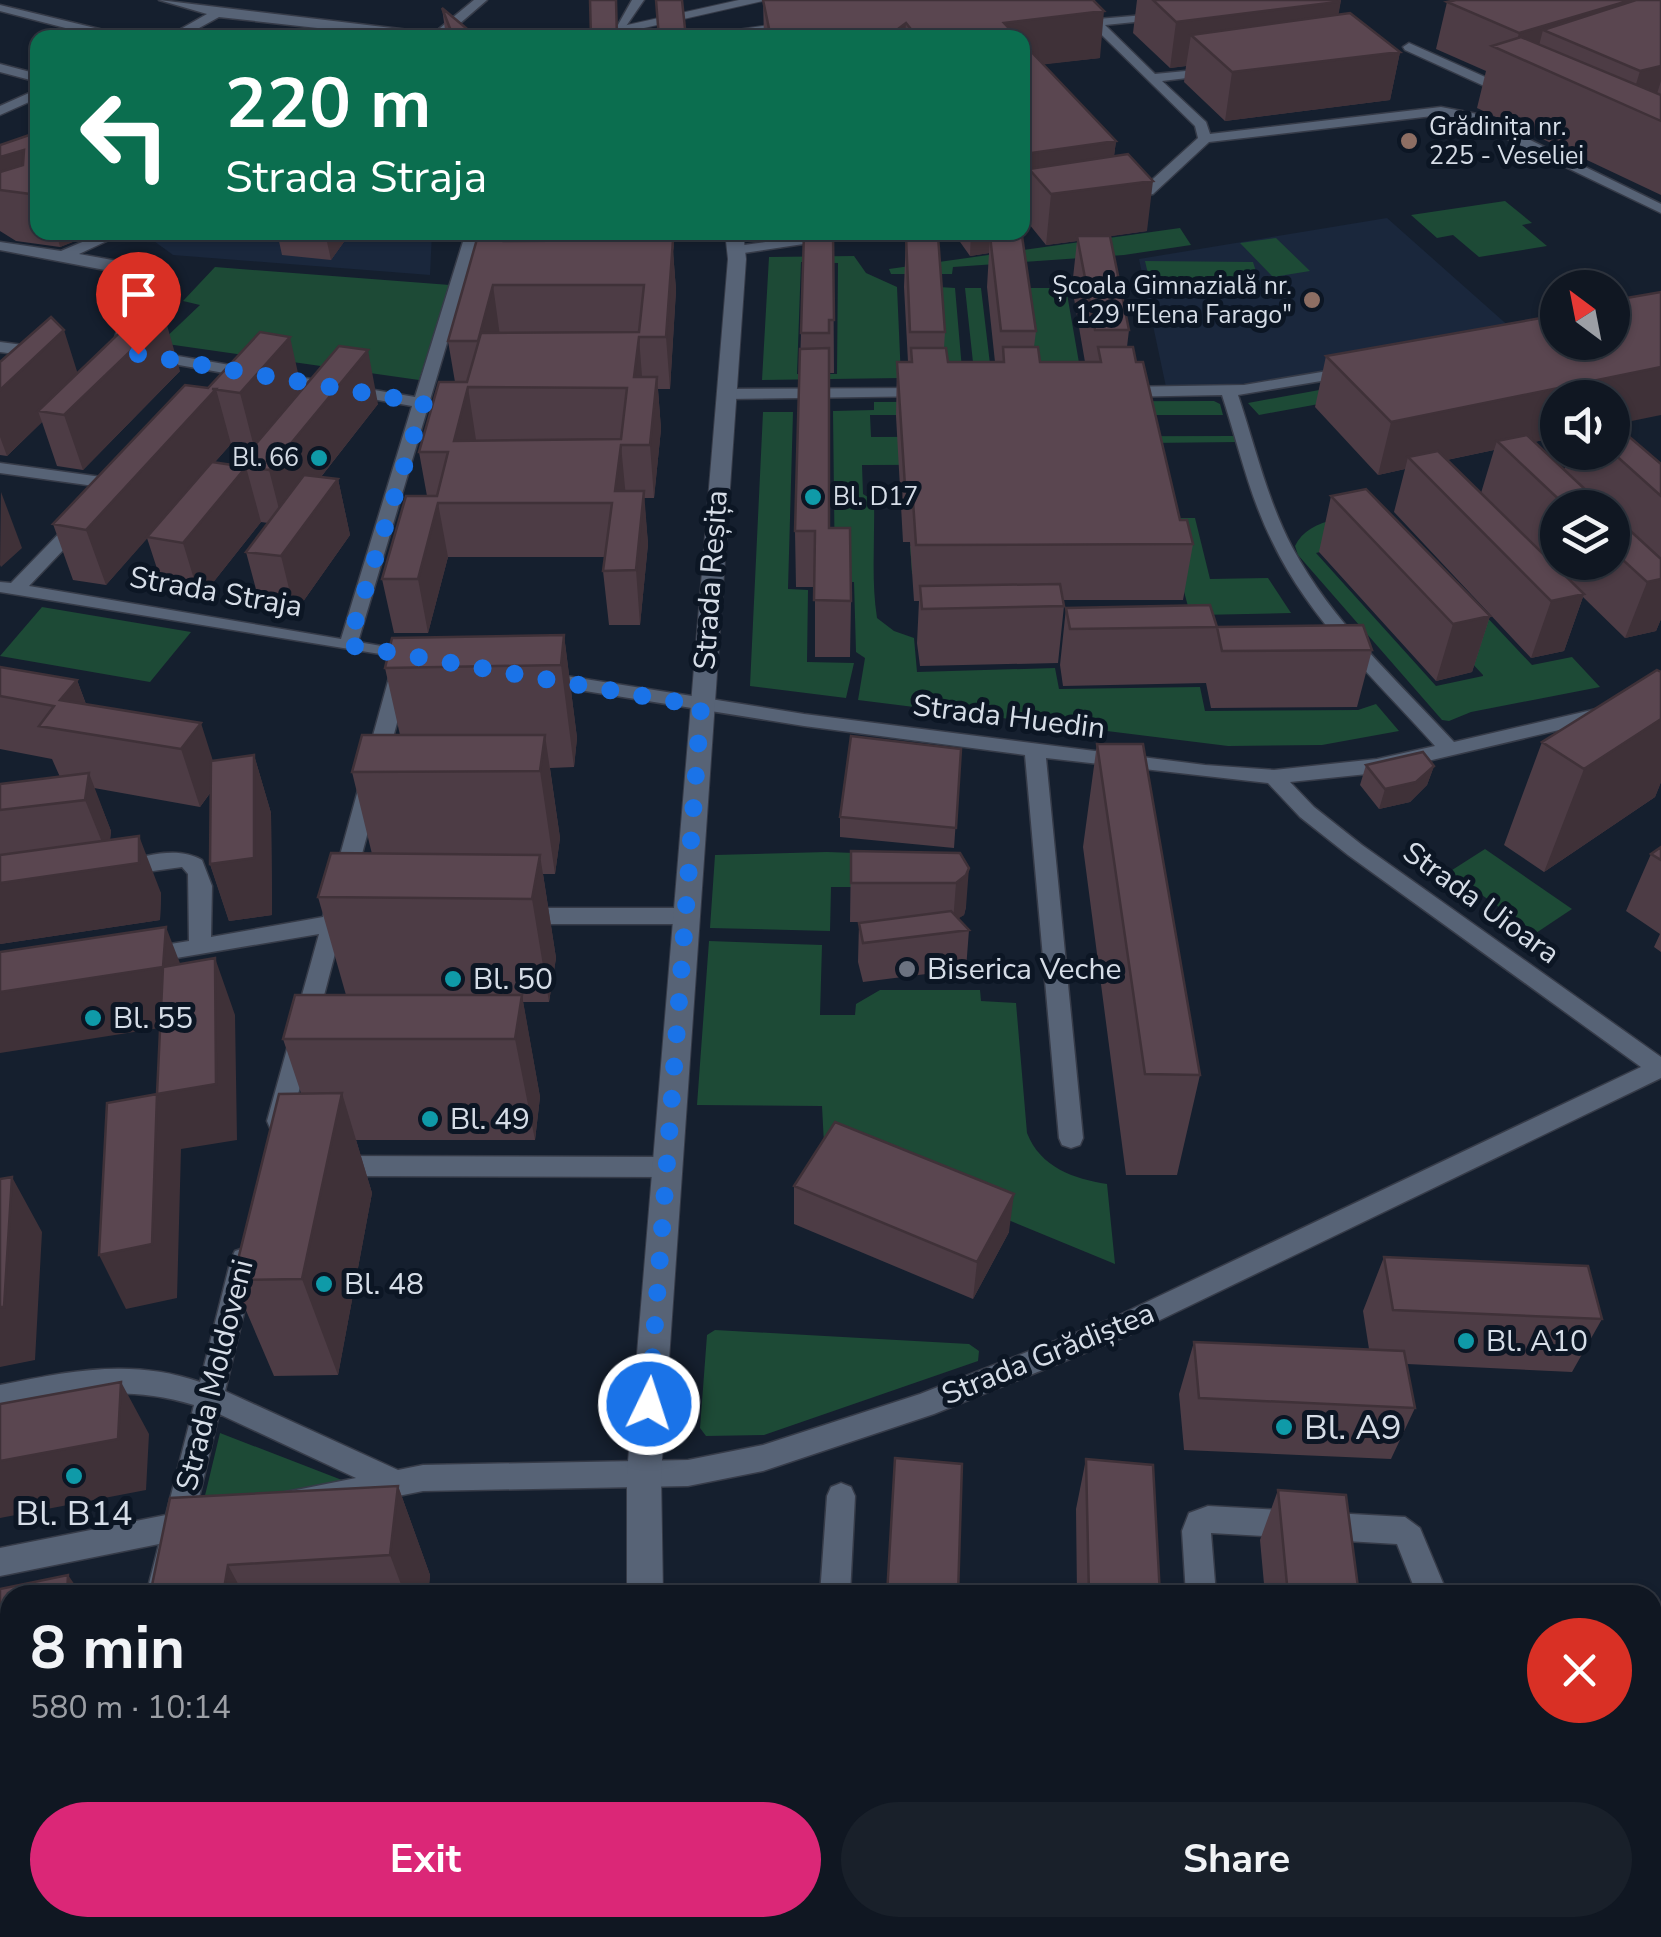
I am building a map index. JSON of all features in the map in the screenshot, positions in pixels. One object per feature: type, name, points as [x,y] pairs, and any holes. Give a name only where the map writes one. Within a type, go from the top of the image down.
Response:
[{"type":"street","points":[[165,0],[219,12],[375,30]]},
{"type":"street","points":[[185,30],[219,12],[231,0]]},
{"type":"street","points":[[445,30],[481,0]]},
{"type":"street","points":[[618,29],[638,0]]},
{"type":"street","points":[[613,30],[760,0]]},
{"type":"street","points":[[1072,0],[1201,126],[1204,139]]},
{"type":"street","points":[[0,8],[88,30]]},
{"type":"street","points":[[1095,23],[1181,13]]},
{"type":"street","points":[[694,14],[694,30]]},
{"type":"street","points":[[755,30],[808,24]]},
{"type":"street","points":[[1426,41],[1409,47],[1502,90],[1519,90]]},
{"type":"street","points":[[0,68],[30,76]]},
{"type":"street","points":[[1152,78],[1226,69]]},
{"type":"street","points":[[0,112],[30,97]]},
{"type":"street","points":[[1111,200],[1148,190],[1204,139],[1452,111],[1472,117],[1661,209]]},
{"type":"street","points":[[1607,184],[1661,222]]},
{"type":"street","points":[[61,256],[99,240]]},
{"type":"street","points":[[348,645],[424,403],[470,240]]},
{"type":"street","points":[[735,242],[763,240]]},
{"type":"street","name":"Strada Reșița","points":[[645,1585],[644,1474],[735,242]]},
{"type":"street","points":[[0,246],[128,268],[137,280],[122,341],[138,354],[424,403]]},
{"type":"street","points":[[0,347],[32,352]]},
{"type":"street","points":[[208,384],[221,370]]},
{"type":"street","points":[[1096,392],[1229,391],[1362,370]]},
{"type":"street","points":[[1229,391],[1266,504],[1292,562],[1325,608],[1450,750]]},
{"type":"street","points":[[726,394],[939,393]]},
{"type":"street","name":"Strada Straja","points":[[0,468],[109,491],[8,588]]},
{"type":"street","name":"Strada Straja","points":[[8,588],[432,660]]},
{"type":"street","points":[[272,1147],[405,655]]},
{"type":"street","points":[[522,675],[701,706]]},
{"type":"street","name":"Strada Huedin","points":[[701,706],[1205,772],[1274,776],[1349,770],[1661,700]]},
{"type":"street","points":[[1035,750],[1071,1138]]},
{"type":"street","name":"Strada Uioara","points":[[1274,776],[1307,812],[1356,850],[1660,1068]]},
{"type":"street","points":[[131,866],[188,861],[197,866],[202,877],[200,947]]},
{"type":"street","points":[[127,958],[361,916]]},
{"type":"street","points":[[497,916],[685,916]]},
{"type":"street","name":"Strada Grădiștea","points":[[0,1562],[394,1482],[704,1472],[763,1458],[924,1405],[1052,1356],[1177,1301],[1660,1068]]},
{"type":"street","points":[[305,1166],[666,1167]]},
{"type":"street","name":"Strada Moldoveni","points":[[163,1585],[249,1238]]},
{"type":"street","name":"Strada Grădiștea","points":[[0,1397],[128,1378],[170,1385],[208,1398],[394,1482]]},
{"type":"street","points":[[836,1585],[841,1496]]},
{"type":"street","points":[[1200,1585],[1196,1531],[1198,1523],[1208,1519],[1405,1531],[1414,1541],[1426,1585]]},
{"type":"shaded area","name":"Școala Gimnazială nr. 129 \"Elena Farago\"","points":[[1387,218],[1521,337],[1265,383],[1166,387],[1139,259]]},
{"type":"shaded area","points":[[153,240],[432,240],[430,275],[173,255]]},
{"type":"green space","points":[[1505,201],[1532,223],[1522,225],[1547,246],[1479,257],[1453,235],[1437,238],[1411,215]]},
{"type":"green space","points":[[1180,228],[1191,245],[1124,255],[953,267],[952,274],[891,274],[889,269]]},
{"type":"green space","points":[[1276,238],[1310,271],[1273,277],[1240,243]]},
{"type":"green space","points":[[854,256],[866,273],[897,287],[901,378],[762,380],[769,257]],"holes":[[[801,262],[838,263],[837,374],[797,374]]]},
{"type":"green space","points":[[1145,261],[1253,262],[1261,287],[1151,287]]},
{"type":"green space","points":[[215,267],[450,285],[419,380],[160,343],[200,305],[183,301]]},
{"type":"green space","points":[[939,287],[955,288],[963,381],[946,381]]},
{"type":"green space","points":[[965,288],[981,288],[992,381],[975,381]]},
{"type":"green space","points":[[1021,288],[1066,288],[1082,380],[1034,381]]},
{"type":"green space","points":[[1540,350],[1540,360],[1557,360],[1259,415],[1248,403]]},
{"type":"green space","points":[[874,402],[1220,404],[1223,415],[870,415],[871,437],[1237,436],[1238,442],[1148,443],[1153,464],[862,465],[863,494],[874,501],[877,618],[894,631],[914,638],[917,672],[1055,668],[1059,689],[1200,687],[1205,711],[1358,710],[1376,704],[1399,731],[1322,745],[1228,746],[858,700],[865,658],[856,652],[854,582],[835,582],[833,411],[874,410]]},
{"type":"green space","points":[[763,412],[793,412],[788,589],[808,590],[807,662],[854,663],[846,698],[750,686]]},
{"type":"green space","points":[[1387,511],[1532,665],[1572,657],[1600,687],[1442,720],[1298,555],[1295,546],[1302,536],[1323,523]],"holes":[[[1359,542],[1483,676],[1436,686],[1316,553]]]},
{"type":"green space","points":[[1163,518],[1195,518],[1210,579],[1268,578],[1291,613],[1198,615],[1189,610],[1179,573],[912,574],[910,546]]},
{"type":"green space","points":[[42,607],[191,632],[150,682],[0,656]]},
{"type":"green space","points":[[1485,849],[1572,909],[1536,933],[1449,872]]},
{"type":"green space","points":[[882,854],[862,887],[831,887],[830,931],[710,928],[715,855]]},
{"type":"green space","points":[[709,941],[822,945],[820,1015],[855,1015],[856,1004],[880,990],[980,990],[981,1001],[1016,1003],[1027,1133],[1049,1163],[1082,1179],[1107,1184],[1115,1264],[824,1144],[822,1106],[697,1105]]},
{"type":"green space","points":[[715,1330],[969,1344],[979,1351],[978,1361],[764,1435],[706,1436],[700,1428],[707,1335]]},
{"type":"green space","points":[[220,1433],[347,1482],[202,1508]]},
{"type":"building","points":[[590,0],[616,0],[617,30],[591,30]]},
{"type":"building","points":[[656,0],[682,0],[685,30],[658,30]]},
{"type":"building","points":[[763,0],[1093,0],[1104,11],[1004,23],[1011,30],[912,30],[906,23],[897,30],[769,30]]},
{"type":"building","points":[[1153,0],[1334,0],[1337,2],[1176,22]]},
{"type":"building","points":[[1631,0],[1519,33],[1447,2]]},
{"type":"building","points":[[1636,0],[1661,0],[1661,66],[1640,71],[1543,30]]},
{"type":"building","points":[[442,8],[468,30],[451,30]]},
{"type":"building","points":[[1350,13],[1400,52],[1232,72],[1191,35]]},
{"type":"building","points":[[1521,37],[1661,95],[1661,121],[1492,46]]},
{"type":"building","points":[[1030,50],[1116,141],[1030,153]]},
{"type":"building","points":[[30,135],[30,194],[0,190],[0,172],[23,165],[24,150],[0,157],[0,145]]},
{"type":"building","points":[[1128,154],[1153,181],[1051,194],[1030,169]]},
{"type":"building","points":[[1077,236],[1110,236],[1129,330],[1095,330]]},
{"type":"building","points":[[477,240],[673,240],[666,337],[639,337],[634,377],[657,377],[650,445],[621,445],[615,491],[644,491],[636,570],[603,571],[612,503],[438,503],[418,579],[382,579],[406,496],[437,496],[448,452],[419,452],[439,382],[467,382],[481,333],[639,332],[644,285],[493,285],[478,341],[448,341]],"holes":[[[468,387],[627,388],[621,439],[454,441]]]},
{"type":"building","points":[[804,240],[833,240],[834,320],[829,320],[829,333],[801,333]]},
{"type":"building","points":[[906,240],[938,240],[945,332],[910,332]]},
{"type":"building","points":[[990,240],[1023,240],[1036,331],[1001,331]]},
{"type":"building","points":[[1661,292],[1661,367],[1597,380],[1540,380],[1540,392],[1391,422],[1326,356],[1540,318],[1540,360],[1630,360],[1630,297]]},
{"type":"building","points":[[140,313],[165,318],[64,415],[38,411]]},
{"type":"building","points":[[51,317],[64,330],[0,390],[0,362]]},
{"type":"building","points":[[260,332],[290,337],[240,393],[216,390],[86,530],[53,524],[185,385],[208,388]]},
{"type":"building","points":[[339,346],[368,350],[269,470],[237,466]]},
{"type":"building","points":[[1003,347],[1038,347],[1040,362],[1101,362],[1098,347],[1133,347],[1136,362],[1143,362],[1180,520],[1187,520],[1193,544],[916,545],[912,486],[905,486],[897,362],[912,362],[911,348],[946,348],[948,362],[1004,362]]},
{"type":"building","name":"Bl. D17","points":[[829,348],[829,528],[850,528],[851,601],[814,600],[815,531],[795,531],[800,349]]},
{"type":"building","points":[[1527,435],[1540,447],[1540,470],[1564,470],[1586,490],[1549,490],[1497,441]]},
{"type":"building","points":[[1630,437],[1661,464],[1661,496],[1630,468]]},
{"type":"building","points":[[1438,451],[1540,551],[1540,580],[1570,580],[1584,594],[1551,601],[1408,457]]},
{"type":"building","points":[[212,462],[246,467],[183,543],[147,537]]},
{"type":"building","points":[[304,475],[338,479],[281,556],[246,552]]},
{"type":"building","points":[[1366,489],[1490,616],[1453,624],[1331,496]]},
{"type":"building","points":[[1630,531],[1661,559],[1661,579],[1647,582],[1630,566]]},
{"type":"building","points":[[1060,584],[1064,606],[922,609],[920,586]]},
{"type":"building","points":[[1210,605],[1217,627],[1070,629],[1066,608]]},
{"type":"building","points":[[1363,625],[1372,650],[1222,651],[1217,627]]},
{"type":"building","points":[[564,635],[561,665],[385,668],[392,638]]},
{"type":"building","points":[[0,667],[77,680],[60,700],[201,723],[181,749],[39,726],[54,706],[0,696]]},
{"type":"building","points":[[1657,670],[1661,672],[1661,719],[1584,769],[1542,742]]},
{"type":"building","points":[[362,735],[545,735],[540,771],[352,772]]},
{"type":"building","points":[[851,736],[961,749],[956,828],[840,817]]},
{"type":"building","points":[[1097,744],[1143,744],[1200,1075],[1145,1074]]},
{"type":"building","points":[[1423,752],[1434,766],[1416,782],[1385,789],[1366,765]]},
{"type":"building","points":[[254,755],[254,858],[210,864],[211,761]]},
{"type":"building","points":[[89,773],[85,800],[0,810],[0,784]]},
{"type":"building","points":[[139,836],[139,863],[0,883],[0,855]]},
{"type":"building","points":[[1661,847],[1661,860],[1651,854]]},
{"type":"building","points":[[851,851],[960,853],[969,868],[956,883],[851,883]]},
{"type":"building","points":[[331,853],[540,855],[532,899],[318,897]]},
{"type":"building","points":[[951,911],[969,930],[863,943],[859,923]]},
{"type":"building","points":[[166,927],[163,967],[0,992],[0,952]]},
{"type":"building","points":[[215,958],[216,1084],[157,1094],[163,967]]},
{"type":"building","points":[[295,995],[522,995],[515,1039],[283,1039]]},
{"type":"building","points":[[342,1093],[302,1279],[233,1280],[279,1094]]},
{"type":"building","points":[[157,1094],[152,1244],[99,1255],[107,1103]]},
{"type":"building","points":[[835,1122],[1014,1194],[977,1262],[794,1186]]},
{"type":"building","points":[[12,1177],[4,1307],[0,1307],[0,1179]]},
{"type":"building","points":[[1384,1257],[1588,1266],[1602,1319],[1393,1310]]},
{"type":"building","points":[[1194,1342],[1404,1351],[1415,1408],[1199,1398]]},
{"type":"building","points":[[121,1382],[118,1439],[0,1461],[0,1404]]},
{"type":"building","points":[[895,1458],[962,1464],[958,1585],[888,1585]]},
{"type":"building","points":[[1086,1459],[1153,1465],[1159,1585],[1089,1585]]},
{"type":"building","points":[[398,1486],[390,1555],[228,1565],[225,1585],[152,1585],[170,1498]]},
{"type":"building","points":[[1278,1490],[1346,1495],[1358,1585],[1287,1585]]},
{"type":"building","points":[[68,1575],[68,1585],[19,1585]]},
{"type":"place","name":"Grădinița nr. 225 - Veseliei","points":[[1409,141]]},
{"type":"place","name":"Școala Gimnazială nr. 129 \"Elena Farago\"","points":[[1312,300]]},
{"type":"place","name":"Bl. 66","points":[[319,458]]},
{"type":"place","name":"Bl. D17","points":[[813,497]]},
{"type":"place","name":"Biserica Veche","points":[[907,969]]},
{"type":"place","name":"Bl. 50","points":[[453,979]]},
{"type":"place","name":"Bl. 55","points":[[93,1018]]},
{"type":"place","name":"Bl. 49","points":[[430,1119]]},
{"type":"place","name":"Bl. 48","points":[[324,1284]]},
{"type":"place","name":"Bl. A10","points":[[1466,1341]]},
{"type":"place","name":"Bl. A9","points":[[1284,1427]]},
{"type":"place","name":"Bl. B14","points":[[74,1476]]},
{"type":"route","points":[[138,354],[424,403],[348,645],[701,706],[649,1404]]}]
